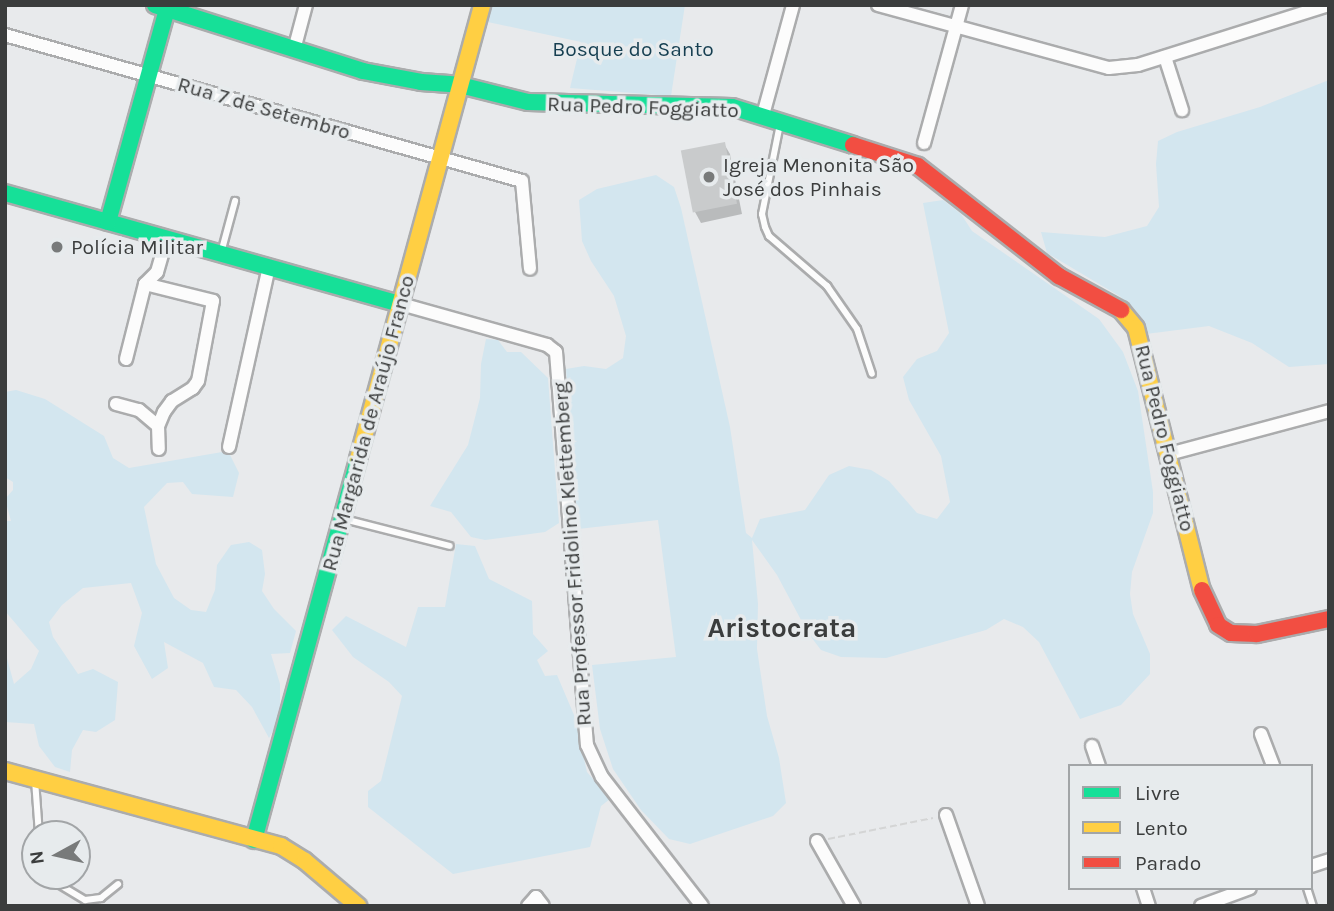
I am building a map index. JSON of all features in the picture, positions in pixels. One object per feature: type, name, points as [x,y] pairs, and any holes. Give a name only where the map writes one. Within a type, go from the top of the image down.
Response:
[{"type":"street","points":[[293,50],[306,5]]},
{"type":"street","name":"Rua Margarida de Araújo Franco","points":[[254,840],[482,5]]},
{"type":"street","points":[[763,115],[793,5]]},
{"type":"street","points":[[878,5],[1109,68],[1138,65],[1328,5]]},
{"type":"street","points":[[924,143],[962,5]]},
{"type":"street","points":[[108,222],[148,76],[163,7]]},
{"type":"street","name":"Rua Pedro Foggiatto","points":[[163,7],[363,71],[460,85],[528,103],[722,106],[763,115],[924,170],[1059,276],[1122,310],[1140,336],[1206,604],[1218,625],[1230,633],[1257,634],[1329,619]]},
{"type":"street","name":"Rua 7 de Setembro","points":[[5,35],[522,181],[530,269]]},
{"type":"street","points":[[1165,57],[1182,110]]},
{"type":"street","points":[[5,193],[401,304]]},
{"type":"street","points":[[126,359],[145,284],[157,272],[167,238]]},
{"type":"street","points":[[229,447],[269,267]]},
{"type":"street","points":[[145,284],[213,301],[198,381],[193,388],[172,401],[158,426],[159,449]]},
{"type":"street","name":"Rua Professor Fridolino Klettemberg","points":[[401,304],[553,348],[557,358],[584,727],[592,760],[612,792],[702,906]]},
{"type":"street","points":[[116,404],[139,410],[158,426]]},
{"type":"street","points":[[1169,454],[1329,411]]},
{"type":"street","points":[[1261,734],[1272,764]]},
{"type":"street","points":[[1092,746],[1098,764]]},
{"type":"street","points":[[10,770],[274,844],[293,852],[358,906]]},
{"type":"street","points":[[946,816],[978,906]]},
{"type":"street","points":[[254,840],[307,876],[343,906]]},
{"type":"street","points":[[817,841],[853,906]]},
{"type":"street","points":[[1202,906],[1245,890]]},
{"type":"lane","points":[[781,121],[762,214],[765,227],[769,236],[827,286],[857,329],[872,374]]},
{"type":"lane","points":[[221,253],[235,201]]},
{"type":"lane","points":[[342,518],[450,546]]},
{"type":"lane","points":[[35,779],[38,820]]},
{"type":"lane","points":[[68,890],[85,900],[101,898],[118,884]]},
{"type":"path","points":[[817,841],[946,816]]},
{"type":"green space","name":"Bosque do Santo","points":[[487,5],[685,5],[671,96],[570,88],[581,42],[483,21]]},
{"type":"green space","points":[[1329,80],[1329,364],[1289,367],[1252,343],[1209,326],[1146,334],[1121,297],[1047,253],[1041,232],[1105,237],[1147,226],[1159,207],[1156,164],[1158,141],[1177,132],[1260,107]]},
{"type":"green space","points":[[656,175],[674,187],[681,208],[730,427],[746,533],[752,538],[760,519],[805,510],[829,475],[849,466],[871,470],[889,481],[917,513],[937,519],[950,502],[941,456],[909,400],[903,377],[917,359],[937,351],[949,333],[923,203],[943,200],[961,214],[972,231],[1099,319],[1123,352],[1138,391],[1153,492],[1153,513],[1132,572],[1130,594],[1133,614],[1150,654],[1150,674],[1121,705],[1080,719],[1039,642],[1023,627],[1004,619],[986,630],[886,658],[841,657],[821,650],[808,633],[777,575],[752,540],[758,604],[757,649],[767,716],[779,758],[786,803],[773,816],[690,844],[669,839],[641,810],[613,769],[600,729],[592,665],[676,657],[658,520],[578,529],[566,369],[584,366],[606,369],[623,358],[626,336],[614,296],[591,261],[582,241],[579,200],[597,189]]},
{"type":"green space","points":[[486,339],[498,340],[507,352],[521,352],[548,378],[559,523],[545,532],[485,540],[471,537],[451,512],[430,506],[468,445],[480,398],[481,364]]},
{"type":"green space","points":[[16,390],[45,399],[104,436],[113,458],[129,468],[228,451],[239,473],[233,497],[192,494],[183,482],[167,483],[144,507],[156,564],[174,598],[191,610],[206,612],[215,590],[217,565],[231,545],[249,542],[262,550],[265,574],[262,591],[274,609],[296,631],[290,653],[271,654],[280,684],[280,718],[269,738],[252,707],[236,690],[214,687],[203,663],[164,642],[168,668],[152,679],[134,646],[142,613],[131,583],[83,588],[62,605],[49,622],[53,637],[78,674],[93,669],[118,682],[115,720],[96,732],[83,730],[72,750],[70,772],[55,767],[39,746],[34,724],[5,722],[5,651],[14,684],[31,669],[39,651],[5,611],[5,521],[11,521],[5,499],[13,490],[13,482],[5,477],[5,392]]},
{"type":"green space","points":[[456,544],[475,546],[489,579],[532,601],[533,634],[548,651],[537,660],[545,676],[557,675],[574,715],[587,772],[610,799],[601,806],[590,847],[453,874],[368,807],[368,791],[381,781],[402,696],[389,682],[353,657],[332,630],[346,616],[406,647],[418,607],[445,607]]},
{"type":"building","name":"Igreja Menonita São José dos Pinhais","points":[[725,142],[737,204],[693,212],[681,151]]},
{"type":"traffic: fast","points":[[155,5],[363,71],[421,82],[460,85],[528,102],[732,107],[853,145]]},
{"type":"traffic: fast","points":[[108,222],[168,5]]},
{"type":"traffic: fast","points":[[5,193],[401,304]]},
{"type":"traffic: fast","points":[[254,840],[358,459]]},
{"type":"traffic: slow","points":[[358,459],[482,5]]},
{"type":"traffic: slow","points":[[1121,310],[1136,328],[1202,590]]},
{"type":"traffic: slow","points":[[5,771],[281,846],[305,861],[358,906]]},
{"type":"traffic: jam","points":[[853,145],[918,166],[1059,276],[1121,310]]},
{"type":"traffic: jam","points":[[1202,590],[1218,625],[1231,633],[1257,634],[1329,619]]},
{"type":"place","name":"Igreja Menonita São José dos Pinhais","points":[[709,177]]},
{"type":"place","name":"Polícia Militar","points":[[57,247]]},
{"type":"district","name":"Aristocrata","points":[[782,628]]}]
